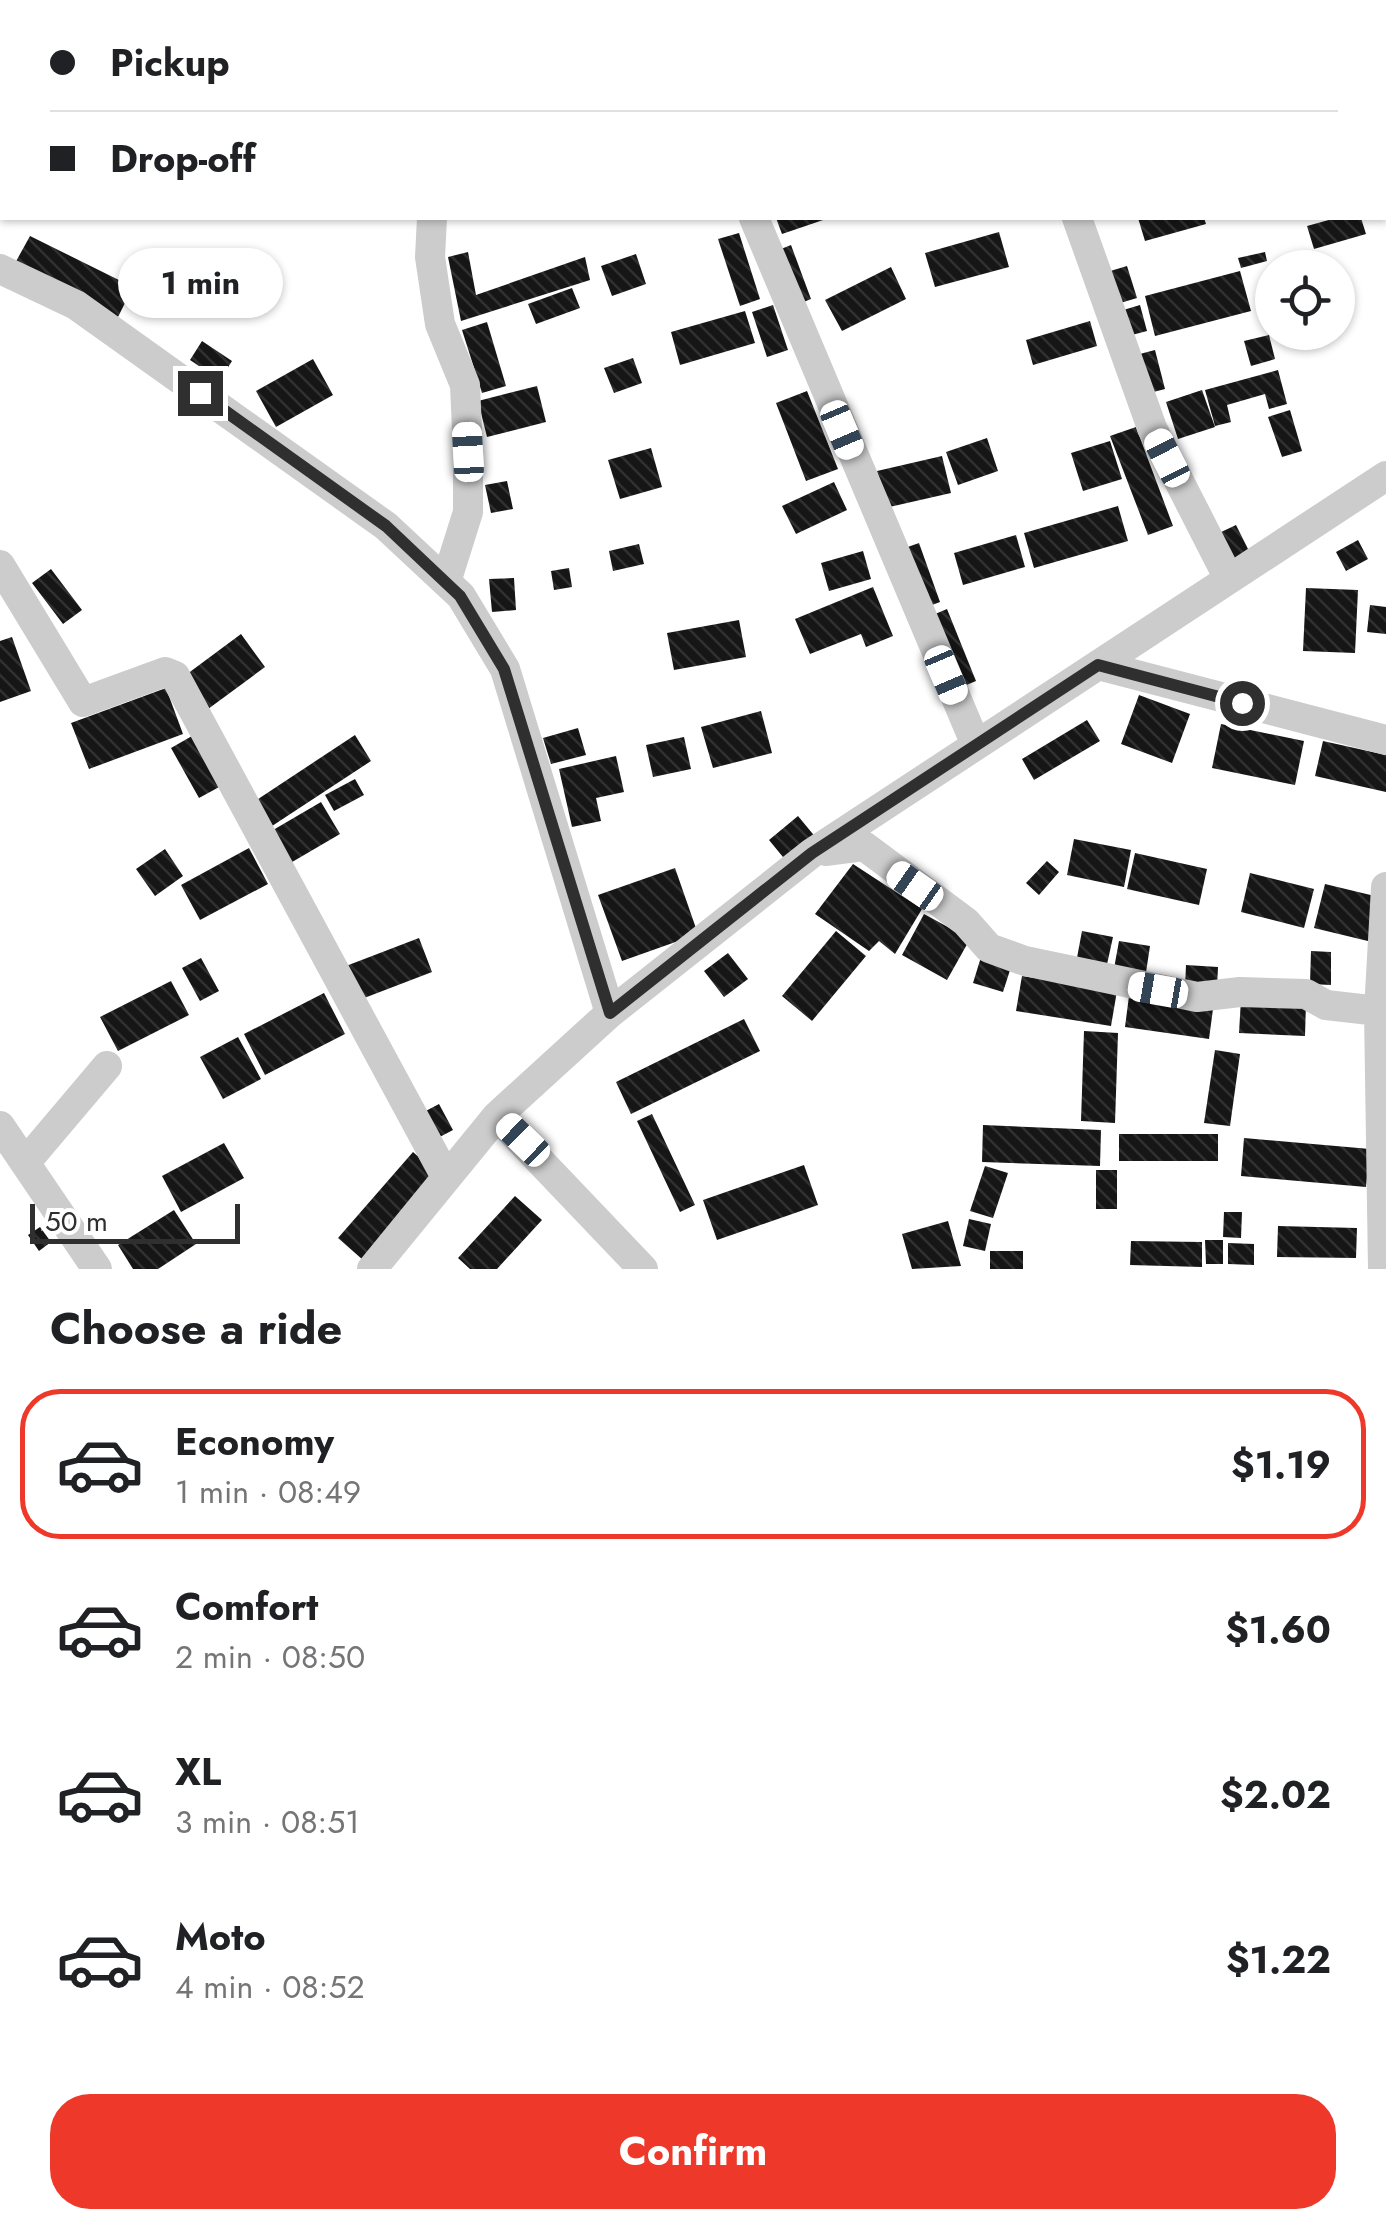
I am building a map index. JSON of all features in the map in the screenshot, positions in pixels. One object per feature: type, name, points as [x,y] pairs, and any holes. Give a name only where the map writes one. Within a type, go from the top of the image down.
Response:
[{"type":"street","points":[[432,220],[430,256],[440,324],[464,386],[468,452],[468,512],[446,582]]},
{"type":"street","points":[[755,220],[976,745]]},
{"type":"street","points":[[1078,220],[1152,428],[1228,578]]},
{"type":"street","points":[[0,269],[76,305],[386,526],[460,596],[504,669],[610,1013]]},
{"type":"street","points":[[372,1269],[497,1116],[610,1013],[812,853],[1386,476]]},
{"type":"street","points":[[0,565],[82,702],[165,672],[175,676],[446,1177]]},
{"type":"street","points":[[1098,665],[1386,740]]},
{"type":"street","points":[[812,853],[864,846],[966,922],[988,948],[1025,961],[1196,997],[1240,992],[1306,994],[1326,1005],[1379,1011]]},
{"type":"street","points":[[1383,1269],[1379,1011],[1386,887]]},
{"type":"street","points":[[25,1162],[107,1066]]},
{"type":"street","points":[[1386,1106],[1386,1141]]},
{"type":"street","points":[[497,1116],[643,1269]]},
{"type":"street","points":[[0,1126],[97,1269]]},
{"type":"building","points":[[777,220],[823,220],[782,234]]},
{"type":"building","points":[[1139,220],[1205,220],[1206,224],[1145,241]]},
{"type":"building","points":[[1329,220],[1362,220],[1366,234],[1314,249],[1307,226]]},
{"type":"building","points":[[999,232],[1009,267],[935,287],[925,253]]},
{"type":"building","points":[[739,233],[760,299],[740,306],[718,239]]},
{"type":"building","points":[[30,236],[133,287],[118,317],[14,265]]},
{"type":"building","points":[[791,245],[811,299],[796,305],[776,251]]},
{"type":"building","points":[[468,252],[476,295],[585,257],[590,280],[461,321],[448,257]]},
{"type":"building","points":[[636,254],[646,284],[612,296],[601,266]]},
{"type":"building","points":[[1255,254],[1255,264],[1241,268],[1238,258]]},
{"type":"building","points":[[1127,266],[1137,298],[1117,304],[1107,272]]},
{"type":"building","points":[[891,267],[906,299],[842,331],[825,300]]},
{"type":"building","points":[[1240,271],[1251,311],[1155,336],[1145,296]]},
{"type":"building","points":[[572,288],[580,308],[536,324],[528,304]]},
{"type":"building","points":[[773,305],[788,350],[767,357],[752,312]]},
{"type":"building","points":[[1140,305],[1147,331],[1128,336],[1120,311]]},
{"type":"building","points":[[745,311],[755,343],[680,365],[671,332]]},
{"type":"building","points":[[1090,321],[1097,346],[1033,365],[1026,340]]},
{"type":"building","points":[[487,322],[506,386],[482,393],[462,330]]},
{"type":"building","points":[[1255,338],[1255,350],[1273,350],[1275,359],[1251,366],[1244,341]]},
{"type":"building","points":[[202,341],[232,361],[220,380],[190,360]]},
{"type":"building","points":[[1155,350],[1165,389],[1146,394],[1136,355]]},
{"type":"building","points":[[633,358],[642,383],[614,393],[604,368]]},
{"type":"building","points":[[313,359],[333,395],[276,427],[256,391]]},
{"type":"building","points":[[1278,370],[1287,404],[1269,409],[1265,394],[1227,405],[1231,422],[1215,426],[1205,390]]},
{"type":"building","points":[[537,386],[546,422],[487,437],[478,401]]},
{"type":"building","points":[[1202,390],[1215,427],[1178,439],[1166,402]]},
{"type":"building","points":[[807,391],[838,469],[806,481],[776,403]]},
{"type":"building","points":[[1290,410],[1302,451],[1282,457],[1268,417]]},
{"type":"building","points":[[1136,427],[1173,526],[1148,535],[1110,436]]},
{"type":"building","points":[[987,438],[998,471],[958,485],[946,452]]},
{"type":"building","points":[[1110,441],[1122,479],[1083,491],[1071,453]]},
{"type":"building","points":[[651,448],[662,487],[620,499],[608,460]]},
{"type":"building","points":[[942,456],[951,493],[885,508],[877,471]]},
{"type":"building","points":[[507,481],[513,509],[491,513],[485,485]]},
{"type":"building","points":[[834,482],[847,510],[796,534],[782,506]]},
{"type":"building","points":[[1118,506],[1128,541],[1034,568],[1024,533]]},
{"type":"building","points":[[1236,525],[1251,555],[1232,564],[1217,534]]},
{"type":"building","points":[[1016,535],[1025,567],[963,585],[954,553]]},
{"type":"building","points":[[1358,540],[1368,559],[1346,571],[1336,552]]},
{"type":"building","points":[[919,543],[940,602],[924,608],[902,549]]},
{"type":"building","points":[[639,544],[644,564],[613,571],[609,551]]},
{"type":"building","points":[[863,551],[871,579],[829,591],[821,563]]},
{"type":"building","points":[[569,568],[572,587],[554,590],[551,571]]},
{"type":"building","points":[[51,569],[82,610],[63,624],[32,583]]},
{"type":"building","points":[[514,578],[516,610],[492,612],[489,579]]},
{"type":"building","points":[[873,587],[893,636],[866,647],[861,634],[810,654],[795,619]]},
{"type":"building","points":[[1306,588],[1358,590],[1355,653],[1303,651]]},
{"type":"building","points":[[1370,605],[1386,607],[1386,634],[1367,632]]},
{"type":"building","points":[[947,609],[976,681],[957,689],[928,617]]},
{"type":"building","points":[[739,620],[746,657],[674,670],[667,633]]},
{"type":"building","points":[[241,634],[265,667],[204,712],[179,680]]},
{"type":"building","points":[[12,637],[31,691],[0,702],[0,641]]},
{"type":"building","points":[[166,688],[183,734],[89,769],[71,723]]},
{"type":"building","points":[[1139,695],[1190,714],[1172,763],[1121,744]]},
{"type":"building","points":[[761,711],[772,753],[713,768],[701,727]]},
{"type":"building","points":[[1087,720],[1100,741],[1034,780],[1022,759]]},
{"type":"building","points":[[1221,724],[1304,741],[1295,785],[1212,768]]},
{"type":"building","points":[[578,728],[586,755],[551,764],[543,738]]},
{"type":"building","points":[[355,735],[371,761],[269,828],[252,803]]},
{"type":"building","points":[[192,736],[221,786],[199,798],[171,748]]},
{"type":"building","points":[[684,737],[691,769],[653,777],[646,745]]},
{"type":"building","points":[[1323,741],[1386,755],[1386,792],[1315,776]]},
{"type":"building","points":[[616,756],[624,792],[596,798],[601,821],[572,827],[559,769]]},
{"type":"building","points":[[355,779],[364,795],[334,811],[325,795]]},
{"type":"building","points":[[321,802],[340,834],[287,865],[268,833]]},
{"type":"building","points":[[798,816],[817,839],[787,862],[769,840]]},
{"type":"building","points":[[1074,839],[1131,850],[1124,887],[1067,875]]},
{"type":"building","points":[[249,848],[268,884],[200,920],[181,885]]},
{"type":"building","points":[[165,849],[183,876],[155,896],[136,869]]},
{"type":"building","points":[[1135,853],[1207,869],[1199,905],[1127,889]]},
{"type":"building","points":[[1047,861],[1059,872],[1039,895],[1026,883]]},
{"type":"building","points":[[853,864],[922,909],[895,954],[879,941],[869,951],[815,914]]},
{"type":"building","points":[[675,868],[698,934],[622,961],[598,895]]},
{"type":"building","points":[[1250,873],[1314,889],[1304,928],[1241,912]]},
{"type":"building","points":[[1325,884],[1383,898],[1372,942],[1314,928]]},
{"type":"building","points":[[924,914],[970,939],[947,980],[902,955]]},
{"type":"building","points":[[836,931],[866,956],[812,1021],[782,996]]},
{"type":"building","points":[[1082,931],[1113,937],[1106,969],[1076,963]]},
{"type":"building","points":[[419,938],[432,972],[359,1000],[346,966]]},
{"type":"building","points":[[1119,941],[1150,946],[1145,979],[1113,974]]},
{"type":"building","points":[[1311,951],[1331,952],[1331,985],[1310,984]]},
{"type":"building","points":[[728,953],[748,979],[724,997],[704,971]]},
{"type":"building","points":[[981,957],[1011,967],[1003,992],[973,983]]},
{"type":"building","points":[[201,958],[219,991],[200,1001],[182,968]]},
{"type":"building","points":[[1186,965],[1218,967],[1217,988],[1185,987]]},
{"type":"building","points":[[1022,976],[1117,991],[1111,1026],[1016,1011]]},
{"type":"building","points":[[171,981],[189,1015],[118,1051],[100,1017]]},
{"type":"building","points":[[324,993],[345,1034],[265,1075],[244,1034]]},
{"type":"building","points":[[1129,996],[1213,1009],[1209,1039],[1125,1027]]},
{"type":"building","points":[[1241,999],[1306,1002],[1305,1036],[1239,1033]]},
{"type":"building","points":[[744,1019],[760,1051],[631,1114],[616,1082]]},
{"type":"building","points":[[1084,1031],[1118,1033],[1115,1123],[1081,1121]]},
{"type":"building","points":[[238,1037],[261,1079],[223,1099],[200,1057]]},
{"type":"building","points":[[1215,1050],[1240,1054],[1230,1126],[1204,1123]]},
{"type":"building","points":[[439,1104],[453,1130],[434,1140],[420,1114]]},
{"type":"building","points":[[652,1114],[695,1205],[680,1212],[637,1121]]},
{"type":"building","points":[[983,1125],[1101,1130],[1100,1166],[982,1162]]},
{"type":"building","points":[[1119,1134],[1218,1134],[1218,1161],[1119,1161]]},
{"type":"building","points":[[1244,1138],[1370,1149],[1366,1187],[1241,1176]]},
{"type":"building","points":[[224,1143],[244,1178],[181,1212],[162,1176]]},
{"type":"building","points":[[413,1152],[438,1174],[363,1260],[338,1238]]},
{"type":"building","points":[[804,1165],[818,1205],[717,1240],[703,1200]]},
{"type":"building","points":[[985,1166],[1008,1173],[993,1218],[970,1211]]},
{"type":"building","points":[[1096,1170],[1117,1170],[1117,1209],[1096,1209]]},
{"type":"building","points":[[515,1196],[542,1220],[497,1269],[470,1269],[458,1258]]},
{"type":"building","points":[[174,1210],[196,1244],[158,1269],[133,1269],[118,1245]]},
{"type":"building","points":[[1224,1212],[1242,1212],[1241,1238],[1223,1237]]},
{"type":"building","points":[[969,1219],[991,1224],[985,1251],[963,1246]]},
{"type":"building","points":[[948,1221],[961,1266],[912,1269],[902,1234]]},
{"type":"building","points":[[1278,1226],[1357,1228],[1356,1258],[1277,1257]]},
{"type":"building","points":[[40,1227],[51,1242],[39,1251],[28,1235]]},
{"type":"building","points":[[1205,1240],[1223,1240],[1223,1264],[1206,1264]]},
{"type":"building","points":[[1131,1241],[1202,1242],[1202,1267],[1130,1265]]},
{"type":"building","points":[[1228,1243],[1254,1244],[1254,1265],[1228,1264]]},
{"type":"building","points":[[990,1251],[1023,1251],[1023,1269],[990,1269]]},
{"type":"route","points":[[200,393],[386,526],[460,596],[504,669],[610,1013],[812,853],[1098,665],[1242,703]]}]
